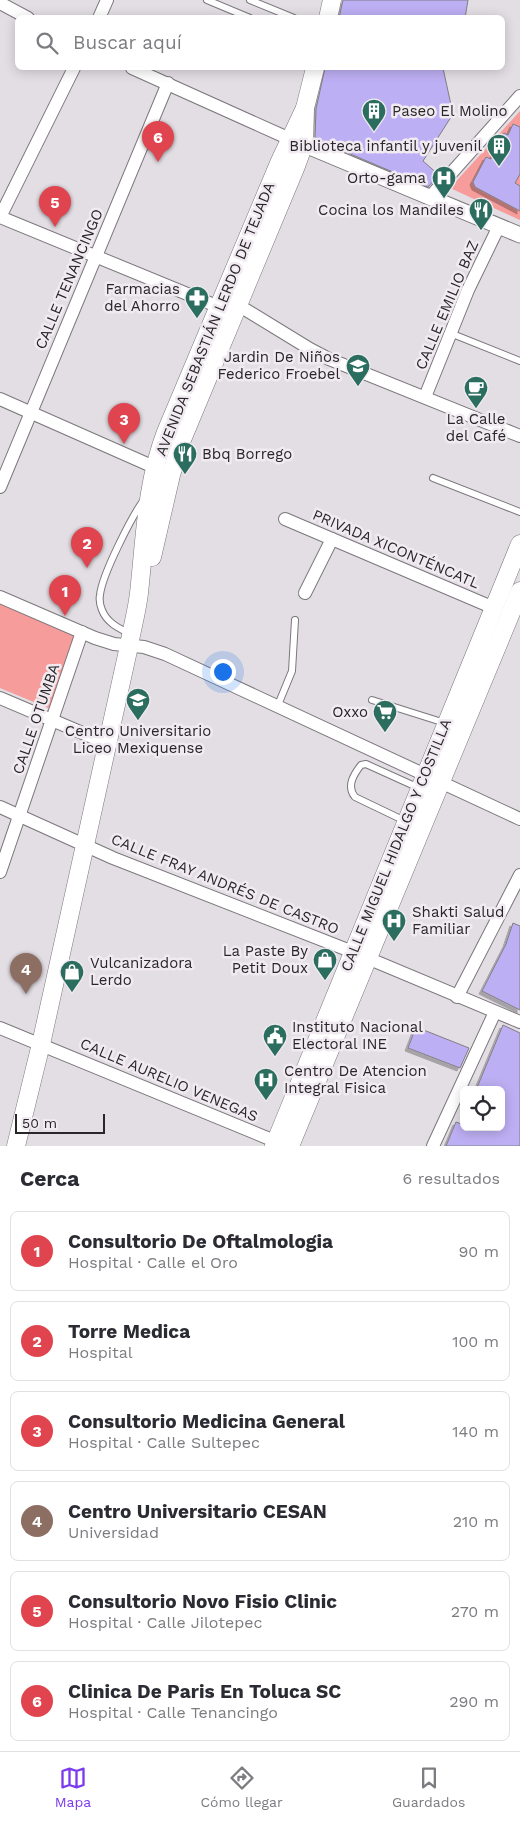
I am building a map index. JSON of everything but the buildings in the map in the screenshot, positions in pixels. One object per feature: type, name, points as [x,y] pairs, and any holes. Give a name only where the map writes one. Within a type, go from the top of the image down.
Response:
[{"type":"main road","points":[[329,15],[332,0]]},
{"type":"main road","name":"AVENIDA SEBASTIÁN LERDO DE TEJADA","points":[[139,595],[154,548],[178,451],[238,305],[297,141],[315,70]]},
{"type":"main road","name":"AVENIDA SEBASTIÁN LERDO DE TEJADA","points":[[16,1146],[41,1044],[130,640],[139,595],[149,495],[154,467],[166,432],[218,308],[297,141]]},
{"type":"main road","name":"CALLE MIGUEL HIDALGO Y COSTILLA","points":[[360,956],[406,822],[520,544]]},
{"type":"main road","name":"CALLE MIGUEL HIDALGO Y COSTILLA","points":[[282,1145],[360,956],[442,782],[520,591]]},
{"type":"street","points":[[100,15],[108,0]]},
{"type":"street","points":[[0,3],[22,15]]},
{"type":"street","points":[[73,70],[0,217],[218,308]]},
{"type":"street","points":[[137,70],[297,141],[520,235]]},
{"type":"street","name":"CALLE TENANCINGO","points":[[0,487],[168,83]]},
{"type":"street","points":[[430,197],[520,96]]},
{"type":"street","name":"CALLE EMILIO BAZ","points":[[425,397],[468,290],[499,226]]},
{"type":"street","points":[[238,305],[323,355],[520,436]]},
{"type":"street","points":[[0,399],[154,467]]},
{"type":"street","name":"PRIVADA XICONTÉNCATL","points":[[285,520],[494,608]]},
{"type":"street","points":[[305,593],[332,539]]},
{"type":"street","points":[[0,598],[105,642],[130,640],[144,648],[165,654],[278,705],[422,782],[442,782],[520,819]]},
{"type":"street","name":"CALLE OTUMBA","points":[[0,872],[82,632]]},
{"type":"street","points":[[0,698],[106,743]]},
{"type":"street","name":"CALLE FRAY ANDRÉS DE CASTRO","points":[[0,807],[143,870],[520,1022]]},
{"type":"street","points":[[457,996],[520,875]]},
{"type":"street","points":[[433,1146],[495,1012]]},
{"type":"street","name":"CALLE AURELIO VENEGAS","points":[[0,1028],[282,1145]]},
{"type":"lane","points":[[210,0],[243,15]]},
{"type":"lane","points":[[250,0],[284,15]]},
{"type":"lane","points":[[450,333],[520,361]]},
{"type":"lane","points":[[433,478],[520,512]]},
{"type":"lane","points":[[130,640],[110,623],[101,609],[100,595],[107,572],[133,517],[149,495]]},
{"type":"lane","points":[[278,705],[292,671],[295,620]]},
{"type":"lane","points":[[372,700],[446,724]]},
{"type":"lane","points":[[406,822],[355,798],[352,794],[351,779],[361,765],[366,764],[422,782]]},
{"type":"shaded area","name":"Biblioteca infantil y juvenil","points":[[520,111],[520,220],[450,188]]},
{"type":"shaded area","points":[[0,603],[78,635],[53,710],[0,688]]},
{"type":"place","name":"Paseo El Molino","points":[[374,132]]},
{"type":"place","name":"Clinica De Paris En Toluca SC","points":[[158,162]]},
{"type":"place","name":"Biblioteca infantil y juvenil","points":[[499,167]]},
{"type":"place","name":"Orto-gama","points":[[444,199]]},
{"type":"place","name":"Consultorio Novo Fisio Clinic","points":[[55,227]]},
{"type":"place","name":"Cocina los Mandiles","points":[[481,231]]},
{"type":"place","name":"Farmacias del Ahorro","points":[[197,319]]},
{"type":"place","name":"Jardin De Niños Federico Froebel","points":[[358,387]]},
{"type":"place","name":"La Calle del Café","points":[[476,409]]},
{"type":"place","name":"Consultorio Medicina General","points":[[124,444]]},
{"type":"place","name":"Bbq Borrego","points":[[185,475]]},
{"type":"place","name":"Torre Medica","points":[[87,568]]},
{"type":"place","name":"Consultorio De Oftalmologia","points":[[65,616]]},
{"type":"place","name":"Centro Universitario Liceo Mexiquense","points":[[138,721]]},
{"type":"place","name":"Oxxo","points":[[385,733]]},
{"type":"place","name":"Shakti Salud Familiar","points":[[394,942]]},
{"type":"place","name":"La Paste By Petit Doux","points":[[325,981]]},
{"type":"place","name":"Vulcanizadora Lerdo","points":[[72,993]]},
{"type":"place","name":"Centro Universitario CESAN","points":[[26,994]]},
{"type":"place","name":"Instituto Nacional Electoral INE","points":[[275,1057]]},
{"type":"place","name":"Centro De Atencion Integral Fisica","points":[[266,1101]]}]
